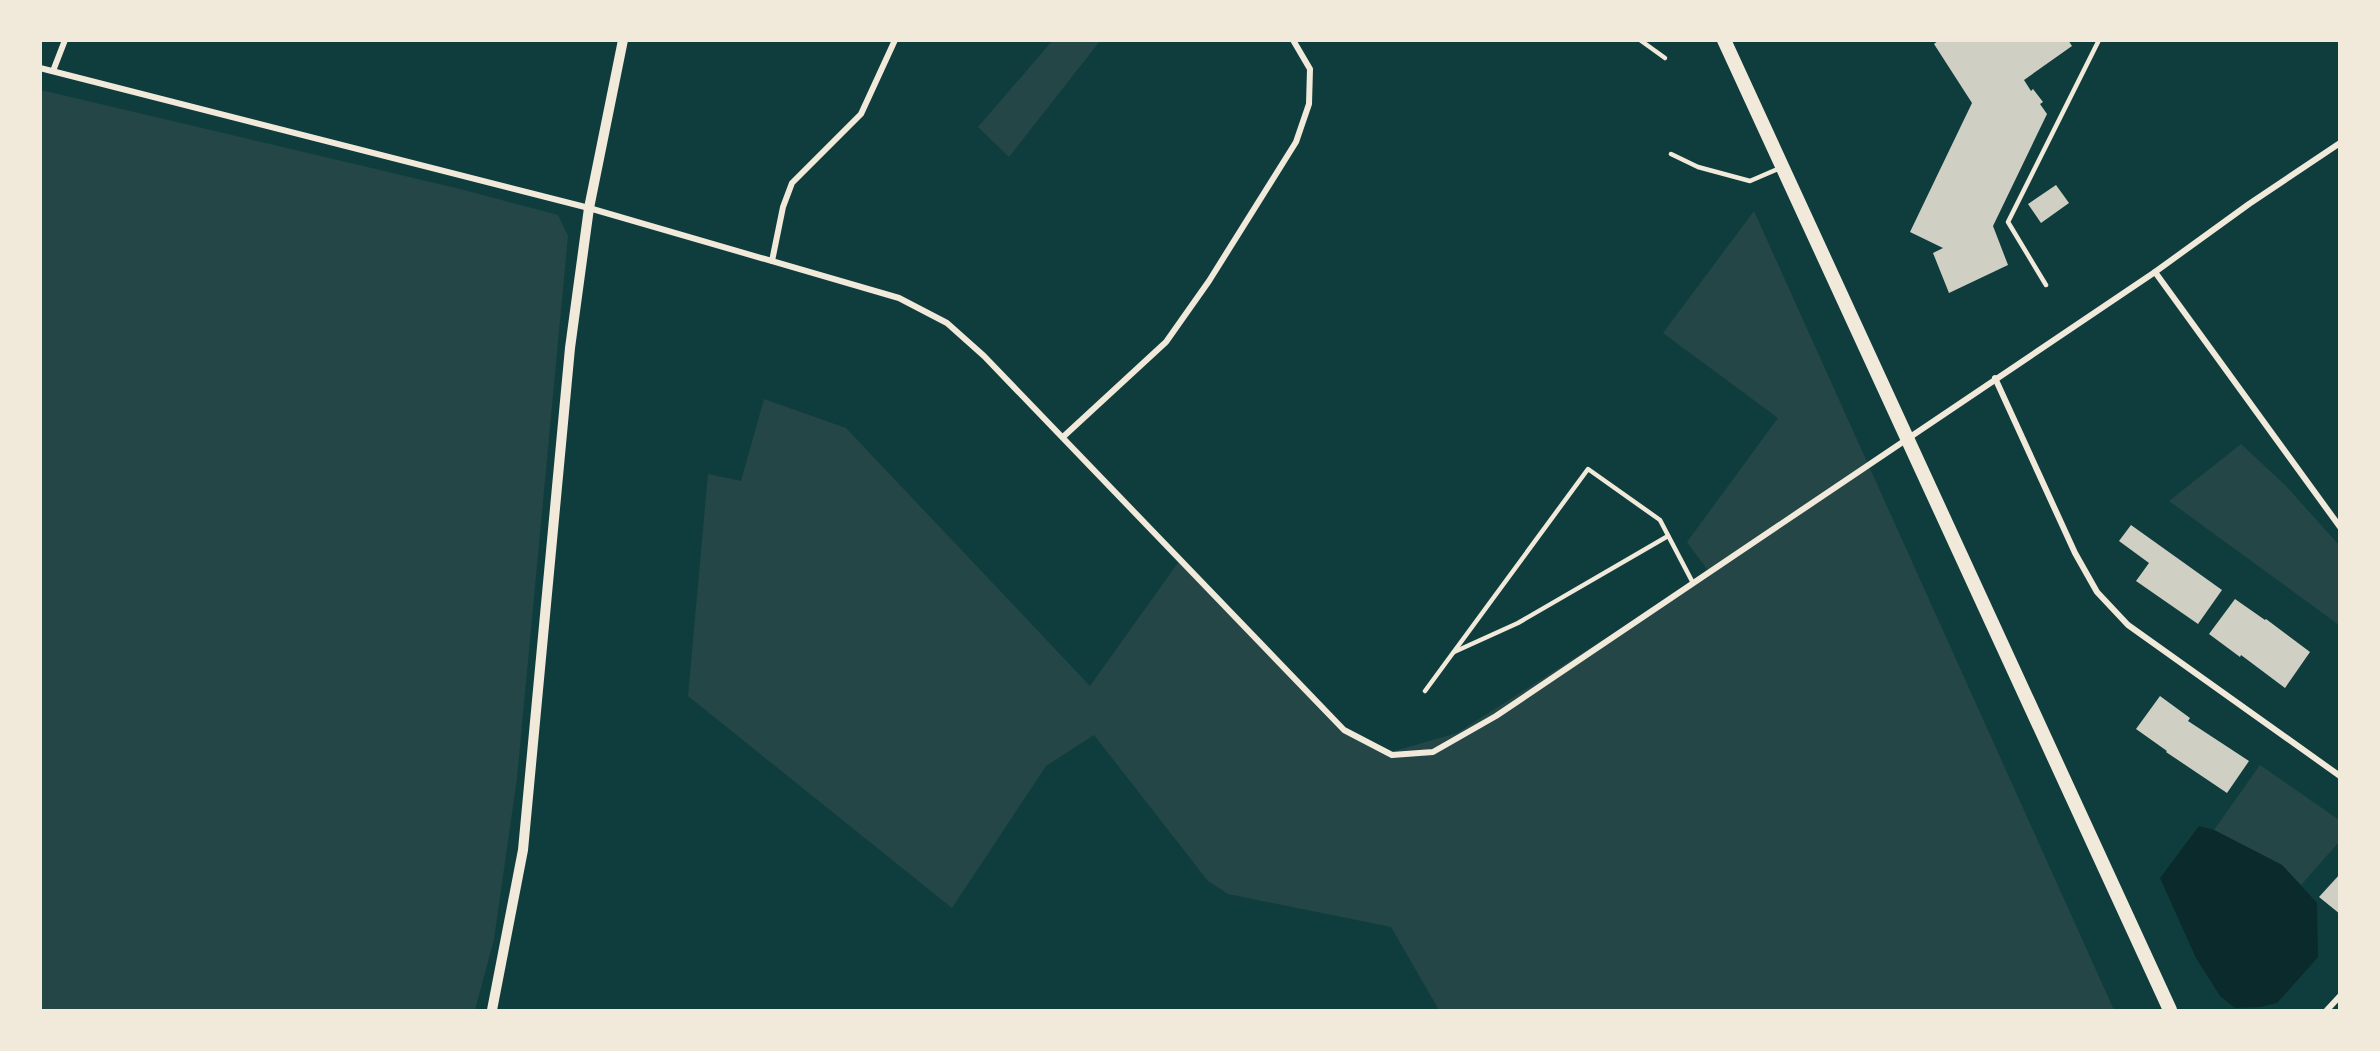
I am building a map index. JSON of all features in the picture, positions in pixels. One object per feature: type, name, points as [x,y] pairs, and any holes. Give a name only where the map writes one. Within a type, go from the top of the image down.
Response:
[{"type":"main road","points":[[1724,40],[2170,1011]]},
{"type":"street","points":[[53,71],[65,40]]},
{"type":"street","points":[[492,1011],[523,850],[570,348],[589,208],[623,40]]},
{"type":"street","points":[[772,261],[783,207],[792,183],[861,114],[894,40]]},
{"type":"street","points":[[1063,438],[1166,342],[1209,281],[1296,142],[1309,104],[1310,69],[1293,40]]},
{"type":"street","points":[[40,68],[589,208],[899,298],[947,323],[984,356],[1344,730],[1392,755],[1433,752],[1496,716],[2155,272],[2249,204],[2340,143]]},
{"type":"street","points":[[2155,272],[2340,527]]},
{"type":"street","points":[[1995,378],[2075,553],[2097,592],[2128,625],[2340,776]]},
{"type":"street","points":[[2327,1011],[2340,996]]},
{"type":"lane","points":[[1640,40],[1665,58]]},
{"type":"lane","points":[[2046,285],[2008,222],[2099,40]]},
{"type":"lane","points":[[1671,154],[1698,167],[1750,181],[1782,166]]},
{"type":"lane","points":[[1425,691],[1588,469],[1660,520],[1693,584]]},
{"type":"lane","points":[[1454,652],[1518,623],[1668,536]]},
{"type":"shaded area","points":[[1053,40],[1100,41],[1009,157],[978,127]]},
{"type":"shaded area","points":[[41,90],[460,189],[558,215],[568,236],[517,778],[494,939],[475,1010],[41,1010]]},
{"type":"shaded area","points":[[1754,211],[2114,1010],[1439,1010],[1391,927],[1228,894],[1208,881],[1094,735],[1046,766],[952,908],[688,696],[708,474],[741,481],[764,399],[846,428],[1090,686],[1180,560],[1340,731],[1384,754],[1457,733],[1709,572],[1687,542],[1778,418],[1663,333]]},
{"type":"shaded area","points":[[2241,444],[2285,485],[2339,545],[2339,625],[2169,501]]},
{"type":"shaded area","points":[[2260,765],[2339,820],[2339,842],[2301,885],[2282,865],[2214,830]]},
{"type":"shaded area","points":[[2199,826],[2214,830],[2282,865],[2317,903],[2318,957],[2277,1003],[2261,1007],[2235,1008],[2220,996],[2196,958],[2160,878]]},
{"type":"building","points":[[1939,40],[2068,40],[2072,46],[2024,80],[2031,91],[2033,89],[2043,102],[2040,104],[2047,114],[1993,226],[2008,265],[1949,293],[1933,253],[1943,248],[1910,232],[1972,103],[1934,44]]},
{"type":"building","points":[[2056,185],[2069,203],[2041,223],[2028,204]]},
{"type":"building","points":[[2131,525],[2222,590],[2198,624],[2136,581],[2149,563],[2119,541]]},
{"type":"building","points":[[2235,599],[2310,652],[2285,688],[2209,634]]},
{"type":"building","points":[[2160,696],[2190,718],[2188,721],[2249,761],[2227,793],[2136,729]]},
{"type":"building","points":[[2340,874],[2340,914],[2319,897]]}]
